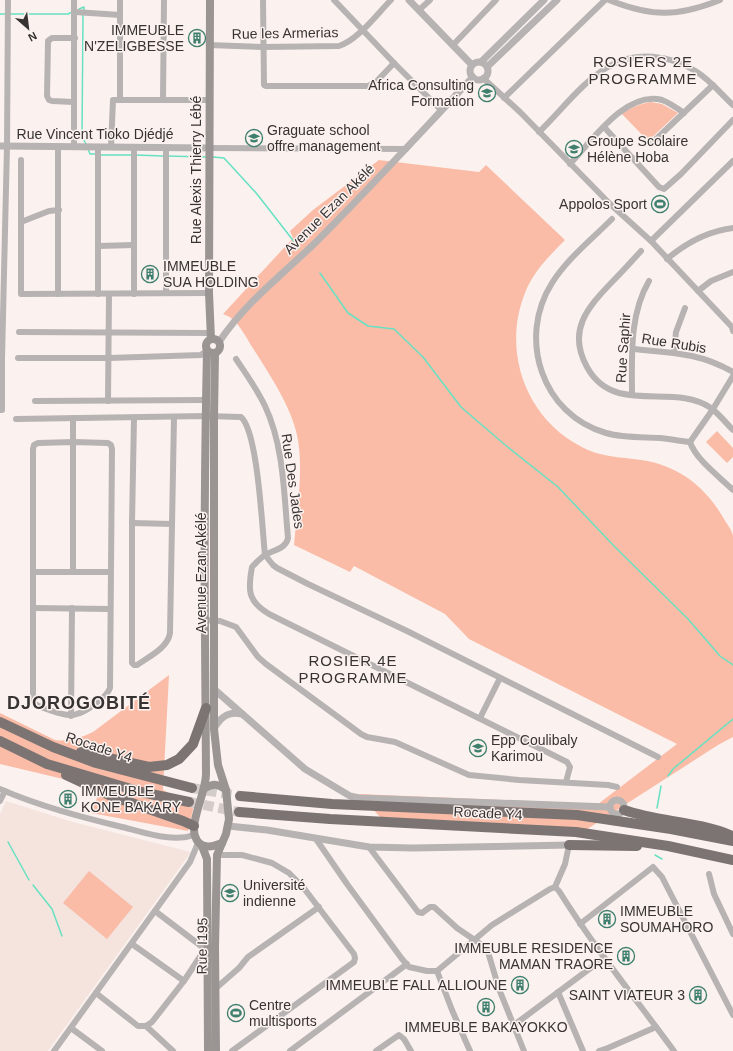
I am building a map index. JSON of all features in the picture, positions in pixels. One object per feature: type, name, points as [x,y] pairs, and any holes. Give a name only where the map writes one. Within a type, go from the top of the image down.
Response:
[{"type":"highway","points":[[53,746],[149,766],[167,765],[179,759],[194,744],[206,708]]},
{"type":"highway","name":"Rocade Y4","points":[[0,722],[53,746],[96,763],[192,788]]},
{"type":"highway","points":[[0,742],[47,764],[71,778],[109,795],[183,821],[194,830]]},
{"type":"highway","points":[[47,764],[141,792],[189,802]]},
{"type":"highway","name":"Rocade Y4","points":[[240,796],[332,804],[533,812],[577,816],[671,829],[733,841]]},
{"type":"highway","points":[[624,810],[638,815],[714,829],[733,837]]},
{"type":"highway","name":"Rocade Y4","points":[[239,812],[330,819],[576,832],[668,846],[733,860]]},
{"type":"highway","points":[[569,845],[668,846]]},
{"type":"main road","name":"Rue Alexis Thierry Lébé","points":[[210,0],[209,293],[211,336]]},
{"type":"main road","points":[[211,336],[219,342],[220,349],[215,354],[210,353],[207,350],[207,343],[211,336]]},
{"type":"main road","name":"Avenue Ezan Akélé","points":[[207,350],[206,400],[210,416],[214,620],[214,728],[218,765],[226,790]]},
{"type":"main road","name":"Avenue Ezan Akélé","points":[[205,788],[205,620],[210,416],[215,354]]},
{"type":"main road","points":[[194,830],[205,788],[211,784],[216,784],[226,790]]},
{"type":"main road","name":"Rue I195","points":[[216,1051],[215,989],[209,948],[217,855],[228,826],[229,819],[226,790]]},
{"type":"main road","name":"Rue I195","points":[[194,830],[207,859],[209,948],[208,1051]]},
{"type":"main road","points":[[200,844],[209,847],[222,843]]},
{"type":"street","points":[[0,410],[2,410],[3,146],[7,106],[8,0]]},
{"type":"street","points":[[74,0],[74,147]]},
{"type":"street","points":[[120,0],[120,99]]},
{"type":"street","points":[[163,100],[164,0]]},
{"type":"street","points":[[263,0],[263,82],[266,86],[368,86],[377,81],[394,63]]},
{"type":"street","points":[[334,0],[441,110]]},
{"type":"street","name":"Rue les Armerias","points":[[209,45],[263,47],[339,46],[346,44],[363,29],[391,0]]},
{"type":"street","points":[[409,0],[472,65]]},
{"type":"street","points":[[419,10],[430,0]]},
{"type":"street","points":[[453,45],[496,0]]},
{"type":"street","points":[[544,0],[481,62],[477,62],[472,65],[470,72],[473,77],[477,79],[483,78],[487,72],[487,67],[557,0]]},
{"type":"street","points":[[504,98],[605,0]]},
{"type":"street","points":[[609,0],[640,11],[674,13],[692,10],[720,0]]},
{"type":"street","points":[[75,12],[120,15]]},
{"type":"street","points":[[74,38],[52,38],[48,41],[47,96],[52,101],[74,102]]},
{"type":"street","points":[[0,49],[8,49]]},
{"type":"street","points":[[539,132],[596,75],[622,60],[646,57],[672,60],[698,72],[733,105]]},
{"type":"street","points":[[481,62],[487,67]]},
{"type":"street","name":"Avenue Ezan Akélé","points":[[219,342],[249,305],[363,195],[473,77]]},
{"type":"street","points":[[483,78],[651,242],[732,327]]},
{"type":"street","points":[[653,142],[713,85]]},
{"type":"street","points":[[111,147],[112,102],[114,99],[209,100]]},
{"type":"street","points":[[570,164],[618,113],[628,106],[651,99],[662,100],[684,112]]},
{"type":"street","points":[[0,106],[7,106]]},
{"type":"street","points":[[604,127],[659,187],[664,189],[677,178],[733,120]]},
{"type":"street","name":"Rue Vincent Tioko Djédjé","points":[[3,146],[406,149]]},
{"type":"street","points":[[58,147],[58,294]]},
{"type":"street","points":[[98,147],[98,294]]},
{"type":"street","points":[[134,148],[134,294]]},
{"type":"street","points":[[166,148],[166,292]]},
{"type":"street","points":[[21,160],[21,294],[134,294],[166,292],[209,293]]},
{"type":"street","points":[[651,242],[733,161]]},
{"type":"street","points":[[21,222],[49,211],[59,210]]},
{"type":"street","points":[[612,219],[564,267],[552,282],[544,297],[539,311],[535,340],[537,356],[541,369],[546,383],[554,397],[566,410],[580,421],[593,428],[618,436],[661,438],[690,442]]},
{"type":"street","points":[[667,259],[706,234],[733,228]]},
{"type":"street","points":[[98,246],[134,245]]},
{"type":"street","points":[[641,251],[595,300],[587,311],[581,322],[579,334],[579,349],[582,359],[589,372],[598,382],[610,390],[632,395],[688,398],[713,409],[733,430]]},
{"type":"street","points":[[698,291],[711,281],[733,272]]},
{"type":"street","name":"Rue Saphir","points":[[632,395],[634,326],[637,310],[644,291],[650,281]]},
{"type":"street","points":[[108,401],[109,294]]},
{"type":"street","points":[[674,352],[676,332],[685,308]]},
{"type":"street","points":[[18,332],[109,332],[211,336]]},
{"type":"street","name":"Rue Rubis","points":[[633,349],[674,352],[703,358],[733,372]]},
{"type":"street","points":[[18,358],[109,358],[201,355],[207,350]]},
{"type":"street","name":"Rue Des Jades","points":[[236,359],[265,405],[279,450],[288,538],[287,543],[265,555]]},
{"type":"street","points":[[690,442],[713,409],[733,376]]},
{"type":"street","points":[[35,401],[206,400]]},
{"type":"street","points":[[16,419],[210,416],[241,417],[245,420],[248,427],[255,453],[265,555],[273,565],[308,584],[407,631],[658,757]]},
{"type":"street","points":[[134,418],[132,663],[137,665],[166,644],[170,639],[174,417]]},
{"type":"street","points":[[73,418],[73,572]]},
{"type":"street","points":[[74,442],[108,443],[112,447],[110,688],[108,693],[93,706],[81,714],[71,716],[62,715],[34,704],[33,699],[34,447],[38,443],[74,442]]},
{"type":"street","points":[[690,442],[692,448],[733,490]]},
{"type":"street","points":[[132,523],[172,524]]},
{"type":"street","points":[[265,555],[252,566],[250,582],[250,595],[253,601],[263,610],[569,763],[570,767],[566,782]]},
{"type":"street","points":[[34,572],[110,572]]},
{"type":"street","points":[[33,608],[110,609]]},
{"type":"street","points":[[71,716],[72,608]]},
{"type":"street","points":[[205,620],[214,620],[236,627],[258,657],[266,664],[361,734],[368,737],[395,742],[469,775],[519,780],[608,785],[617,787]]},
{"type":"street","points":[[480,718],[500,678]]},
{"type":"street","points":[[215,690],[305,769],[350,796],[359,798],[609,807]]},
{"type":"street","points":[[214,728],[223,716],[237,713],[242,714]]},
{"type":"street","points":[[0,801],[2,790],[68,813],[156,835],[180,838],[194,830]]},
{"type":"street","points":[[618,800],[624,805],[624,810],[617,815],[611,812],[609,807],[611,802],[618,800]]},
{"type":"street","points":[[228,826],[267,830],[369,847],[413,848],[569,845],[565,864],[555,887],[492,925],[437,971],[428,971],[409,966],[402,959],[346,884],[316,839]]},
{"type":"street","points":[[54,1051],[132,944],[191,860],[200,844]]},
{"type":"street","points":[[369,847],[418,912],[422,913],[430,907],[434,907],[457,928],[485,948],[488,952],[499,988],[524,1051]]},
{"type":"street","points":[[217,855],[242,855],[272,863],[289,873],[303,887],[319,907],[354,954],[355,958],[354,962],[232,1051]]},
{"type":"street","points":[[580,924],[653,867],[662,877],[730,1003],[733,1015]]},
{"type":"street","points":[[709,874],[714,894],[733,934]]},
{"type":"street","points":[[555,887],[604,958],[674,1051]]},
{"type":"street","points":[[215,989],[239,968],[248,957],[319,907]]},
{"type":"street","points":[[96,993],[138,1026],[146,1026],[152,1022],[209,948],[155,911]]},
{"type":"street","points":[[132,944],[184,981]]},
{"type":"street","points":[[514,1025],[604,958]]},
{"type":"street","points":[[290,1051],[407,964]]},
{"type":"street","points":[[437,971],[470,1051]]},
{"type":"street","points":[[558,992],[583,1051]]},
{"type":"street","points":[[146,1026],[173,1051]]},
{"type":"street","points":[[599,1051],[624,1042],[656,1027]]},
{"type":"street","points":[[71,1028],[102,1051]]},
{"type":"street","points":[[376,1051],[399,1036],[404,1039],[411,1051]]},
{"type":"shaded area","points":[[651,102],[662,104],[678,113],[648,141],[622,114],[636,106]]},
{"type":"shaded area","points":[[379,160],[479,172],[486,165],[565,240],[547,258],[532,278],[525,293],[519,315],[516,337],[518,359],[523,380],[532,400],[545,418],[561,433],[587,450],[654,463],[679,472],[690,479],[717,507],[733,536],[733,737],[718,745],[578,835],[380,817],[359,794],[598,804],[677,744],[469,639],[445,614],[354,566],[350,572],[294,545],[300,461],[297,435],[294,424],[280,392],[244,334],[234,321],[223,314],[293,238],[290,231],[313,210]]},
{"type":"shaded area","points":[[717,431],[733,448],[733,457],[727,463],[706,442]]},
{"type":"shaded area","points":[[169,675],[163,790],[194,805],[188,831],[91,813],[101,788],[0,764],[0,713],[55,740],[74,739],[93,732]]},
{"type":"shaded area","points":[[6,801],[73,822],[191,852],[48,1051],[0,1051],[0,814]]},
{"type":"shaded area","points":[[89,871],[133,907],[107,939],[63,903]]},
{"type":"waterway","points":[[79,9],[84,7],[84,11]]},
{"type":"waterway","points":[[10,14],[68,14],[72,12]]},
{"type":"waterway","points":[[0,14],[6,14]]},
{"type":"waterway","points":[[83,15],[82,137],[86,144]]},
{"type":"waterway","points":[[88,149],[90,154],[95,154]]},
{"type":"waterway","points":[[99,155],[131,155]]},
{"type":"waterway","points":[[135,155],[163,156]]},
{"type":"waterway","points":[[167,156],[207,157]]},
{"type":"waterway","points":[[213,157],[224,158],[257,194],[299,248]]},
{"type":"waterway","points":[[320,273],[348,313],[368,326],[394,329],[423,357],[461,407],[558,487],[615,547],[688,619],[720,656],[733,665]]},
{"type":"waterway","points":[[668,776],[673,769],[733,719]]},
{"type":"waterway","points":[[657,808],[661,786]]},
{"type":"waterway","points":[[8,842],[29,880]]},
{"type":"waterway","points":[[655,855],[662,859]]},
{"type":"waterway","points":[[33,885],[52,909],[62,936]]},
{"type":"tunnel","points":[[192,788],[240,796]]},
{"type":"tunnel","points":[[189,802],[239,812]]},
{"type":"place","name":"IMMEUBLE N'ZELIGBESSE","points":[[197,38]]},
{"type":"place","name":"Africa Consulting Formation","points":[[487,93]]},
{"type":"place","name":"Graguate school offre management","points":[[254,138]]},
{"type":"place","name":"Groupe Scolaire Hélène Hoba","points":[[574,149]]},
{"type":"place","name":"Appolos Sport","points":[[660,204]]},
{"type":"place","name":"IMMEUBLE SUA HOLDING","points":[[150,274]]},
{"type":"place","name":"Epp Coulibaly Karimou","points":[[478,748]]},
{"type":"place","name":"IMMEUBLE KONE BAKARY","points":[[68,799]]},
{"type":"place","name":"Université indienne","points":[[230,893]]},
{"type":"place","name":"IMMEUBLE SOUMAHORO","points":[[607,919]]},
{"type":"place","name":"IMMEUBLE RESIDENCE MAMAN TRAORE","points":[[626,956]]},
{"type":"place","name":"IMMEUBLE FALL ALLIOUNE","points":[[520,985]]},
{"type":"place","name":"SAINT VIATEUR 3","points":[[698,995]]},
{"type":"place","name":"IMMEUBLE BAKAYOKKO","points":[[486,1007]]},
{"type":"place","name":"Centre multisports","points":[[236,1013]]},
{"type":"district","name":"ROSIERS 2E PROGRAMME","points":[[643,70]]},
{"type":"district","name":"ROSIER 4E PROGRAMME","points":[[353,668]]},
{"type":"district","name":"DJOROGOBITÉ","points":[[79,703]]}]
